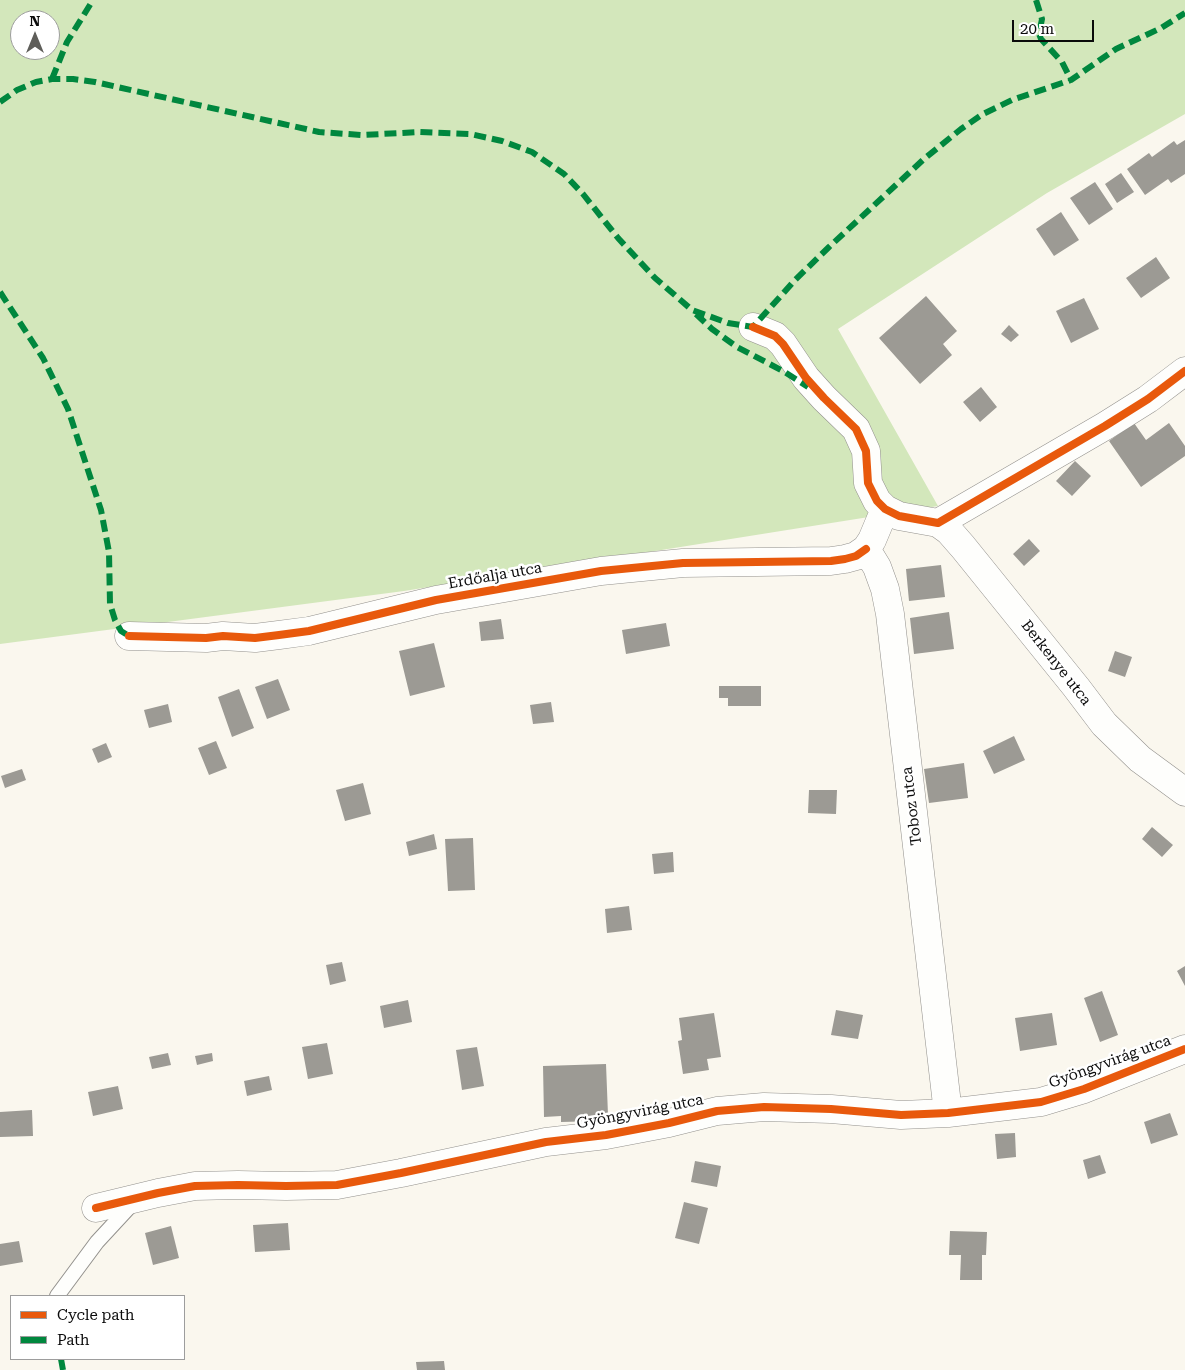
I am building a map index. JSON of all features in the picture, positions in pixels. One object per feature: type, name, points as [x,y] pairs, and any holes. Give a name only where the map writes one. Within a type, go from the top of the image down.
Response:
[{"type":"street","points":[[752,327],[775,336],[818,391],[856,429],[866,451],[868,483],[877,501],[885,509],[899,516],[938,523],[1106,426],[1185,371]]},
{"type":"street","points":[[866,549],[878,529],[885,509]]},
{"type":"street","name":"Berkenye utca","points":[[938,523],[949,531],[963,547],[1104,724],[1140,759],[1185,792]]},
{"type":"street","name":"Erdőalja utca","points":[[129,636],[255,638],[309,631],[436,600],[601,571],[682,562],[831,561],[856,556],[866,549]]},
{"type":"street","name":"Toboz utca","points":[[866,549],[877,567],[883,582],[890,614],[948,1113]]},
{"type":"street","name":"Gyöngyvirág utca","points":[[96,1208],[195,1186],[337,1184],[410,1171],[546,1142],[606,1135],[669,1123],[717,1111],[764,1107],[901,1115],[948,1113],[1041,1102],[1084,1089],[1185,1049]]},
{"type":"lane","points":[[58,1295],[97,1242],[138,1198]]},
{"type":"green space","points":[[0,0],[1185,0],[1185,114],[1047,193],[838,329],[938,506],[404,591],[0,644]]},
{"type":"building","points":[[1185,140],[1185,174],[1171,183],[1168,179],[1145,195],[1127,169],[1149,153],[1152,157],[1174,141],[1177,145]]},
{"type":"building","points":[[1121,173],[1134,192],[1117,203],[1105,184]]},
{"type":"building","points":[[1095,182],[1113,209],[1089,225],[1070,198]]},
{"type":"building","points":[[1061,212],[1079,240],[1054,256],[1036,229]]},
{"type":"building","points":[[1156,257],[1170,278],[1141,298],[1126,278]]},
{"type":"building","points":[[926,296],[957,331],[943,344],[952,355],[920,384],[879,338]]},
{"type":"building","points":[[1084,298],[1099,329],[1071,343],[1056,311]]},
{"type":"building","points":[[1009,325],[1019,335],[1011,342],[1001,334]]},
{"type":"building","points":[[981,387],[997,407],[980,422],[963,402]]},
{"type":"building","points":[[1134,423],[1146,440],[1169,423],[1185,446],[1185,456],[1141,487],[1109,441]]},
{"type":"building","points":[[1075,461],[1091,476],[1072,496],[1056,481]]},
{"type":"building","points":[[1029,539],[1040,551],[1024,566],[1013,554]]},
{"type":"building","points":[[941,565],[945,597],[909,601],[906,569]]},
{"type":"building","points":[[949,612],[954,649],[914,654],[910,618]]},
{"type":"building","points":[[501,619],[504,639],[481,641],[479,622]]},
{"type":"building","points":[[666,623],[670,646],[626,654],[622,630]]},
{"type":"building","points":[[434,643],[445,687],[410,696],[399,651]]},
{"type":"building","points":[[1115,651],[1132,657],[1125,677],[1108,671]]},
{"type":"building","points":[[278,679],[290,710],[267,719],[255,687]]},
{"type":"building","points":[[719,686],[761,686],[761,706],[728,706],[728,698],[719,698]]},
{"type":"building","points":[[239,689],[254,728],[232,737],[218,697]]},
{"type":"building","points":[[551,702],[554,722],[533,724],[530,705]]},
{"type":"building","points":[[168,704],[172,722],[149,728],[144,710]]},
{"type":"building","points":[[1014,736],[1025,760],[994,774],[983,751]]},
{"type":"building","points":[[216,741],[227,768],[209,775],[198,748]]},
{"type":"building","points":[[106,743],[112,757],[98,763],[92,749]]},
{"type":"building","points":[[964,763],[968,798],[929,803],[924,769]]},
{"type":"building","points":[[22,769],[26,780],[5,788],[1,776]]},
{"type":"building","points":[[363,783],[371,814],[345,821],[336,790]]},
{"type":"building","points":[[809,790],[837,790],[836,814],[808,813]]},
{"type":"building","points":[[1152,827],[1173,845],[1162,857],[1142,839]]},
{"type":"building","points":[[434,834],[437,849],[409,856],[406,842]]},
{"type":"building","points":[[473,838],[475,890],[448,891],[445,839]]},
{"type":"building","points":[[673,852],[674,872],[654,874],[652,854]]},
{"type":"building","points":[[629,906],[632,930],[607,933],[605,909]]},
{"type":"building","points":[[342,962],[346,981],[330,985],[326,965]]},
{"type":"building","points":[[1185,966],[1185,986],[1177,971]]},
{"type":"building","points":[[1102,991],[1118,1035],[1100,1042],[1084,998]]},
{"type":"building","points":[[408,1000],[412,1022],[384,1028],[380,1006]]},
{"type":"building","points":[[836,1010],[863,1015],[858,1039],[831,1035]]},
{"type":"building","points":[[714,1013],[721,1057],[707,1059],[709,1070],[683,1074],[678,1041],[682,1040],[679,1018]]},
{"type":"building","points":[[1052,1013],[1057,1045],[1020,1051],[1015,1018]]},
{"type":"building","points":[[327,1043],[333,1074],[308,1079],[302,1047]]},
{"type":"building","points":[[477,1047],[484,1086],[462,1090],[456,1050]]},
{"type":"building","points":[[168,1053],[171,1065],[152,1069],[149,1057]]},
{"type":"building","points":[[212,1053],[213,1061],[197,1065],[195,1056]]},
{"type":"building","points":[[606,1064],[608,1115],[598,1115],[598,1121],[561,1122],[561,1116],[544,1117],[543,1066]]},
{"type":"building","points":[[269,1076],[272,1090],[247,1096],[244,1081]]},
{"type":"building","points":[[118,1086],[123,1109],[93,1116],[88,1092]]},
{"type":"building","points":[[32,1110],[33,1136],[0,1137],[0,1112]]},
{"type":"building","points":[[1170,1113],[1178,1135],[1151,1144],[1144,1122]]},
{"type":"building","points":[[1015,1133],[1016,1157],[997,1159],[995,1134]]},
{"type":"building","points":[[1100,1155],[1106,1173],[1088,1179],[1083,1160]]},
{"type":"building","points":[[695,1161],[721,1166],[717,1187],[691,1182]]},
{"type":"building","points":[[684,1202],[708,1208],[699,1244],[675,1238]]},
{"type":"building","points":[[288,1223],[290,1250],[255,1252],[253,1225]]},
{"type":"building","points":[[171,1226],[179,1258],[153,1265],[145,1233]]},
{"type":"building","points":[[950,1231],[987,1232],[986,1255],[982,1255],[982,1280],[960,1280],[961,1255],[949,1255]]},
{"type":"building","points":[[19,1241],[23,1262],[0,1266],[0,1244]]},
{"type":"building","points":[[444,1361],[445,1370],[417,1370],[416,1362]]},
{"type":"marked path","points":[[52,79],[67,42],[93,0]]},
{"type":"marked path","points":[[1036,0],[1042,19],[1039,34],[1041,39],[1062,62],[1071,80]]},
{"type":"marked path","points":[[0,102],[17,90],[36,82],[52,79],[73,79],[95,82],[319,132],[362,135],[420,132],[470,134],[502,141],[532,152],[564,174],[583,194],[618,238],[655,278],[692,310],[728,323],[753,327],[795,280],[829,247],[924,159],[961,129],[983,114],[1012,100],[1071,80],[1116,49],[1161,28],[1185,13]]},
{"type":"marked path","points":[[0,292],[43,358],[68,409],[101,510],[109,552],[110,604],[121,631],[129,636]]},
{"type":"marked path","points":[[696,314],[712,329],[737,347],[783,371],[808,387]]},
{"type":"marked path","points":[[61,1360],[63,1370]]},
{"type":"cycle path","points":[[753,327],[775,336],[783,344],[806,378],[856,429],[866,451],[868,483],[877,501],[885,509],[899,516],[938,523],[1105,426],[1148,399],[1185,371]]},
{"type":"cycle path","points":[[129,636],[255,638],[309,631],[436,600],[601,571],[683,563],[831,561],[856,556],[866,549]]},
{"type":"cycle path","points":[[96,1208],[195,1186],[337,1185],[546,1142],[606,1135],[669,1123],[717,1111],[764,1107],[831,1109],[901,1115],[948,1113],[1041,1102],[1084,1089],[1185,1049]]}]
